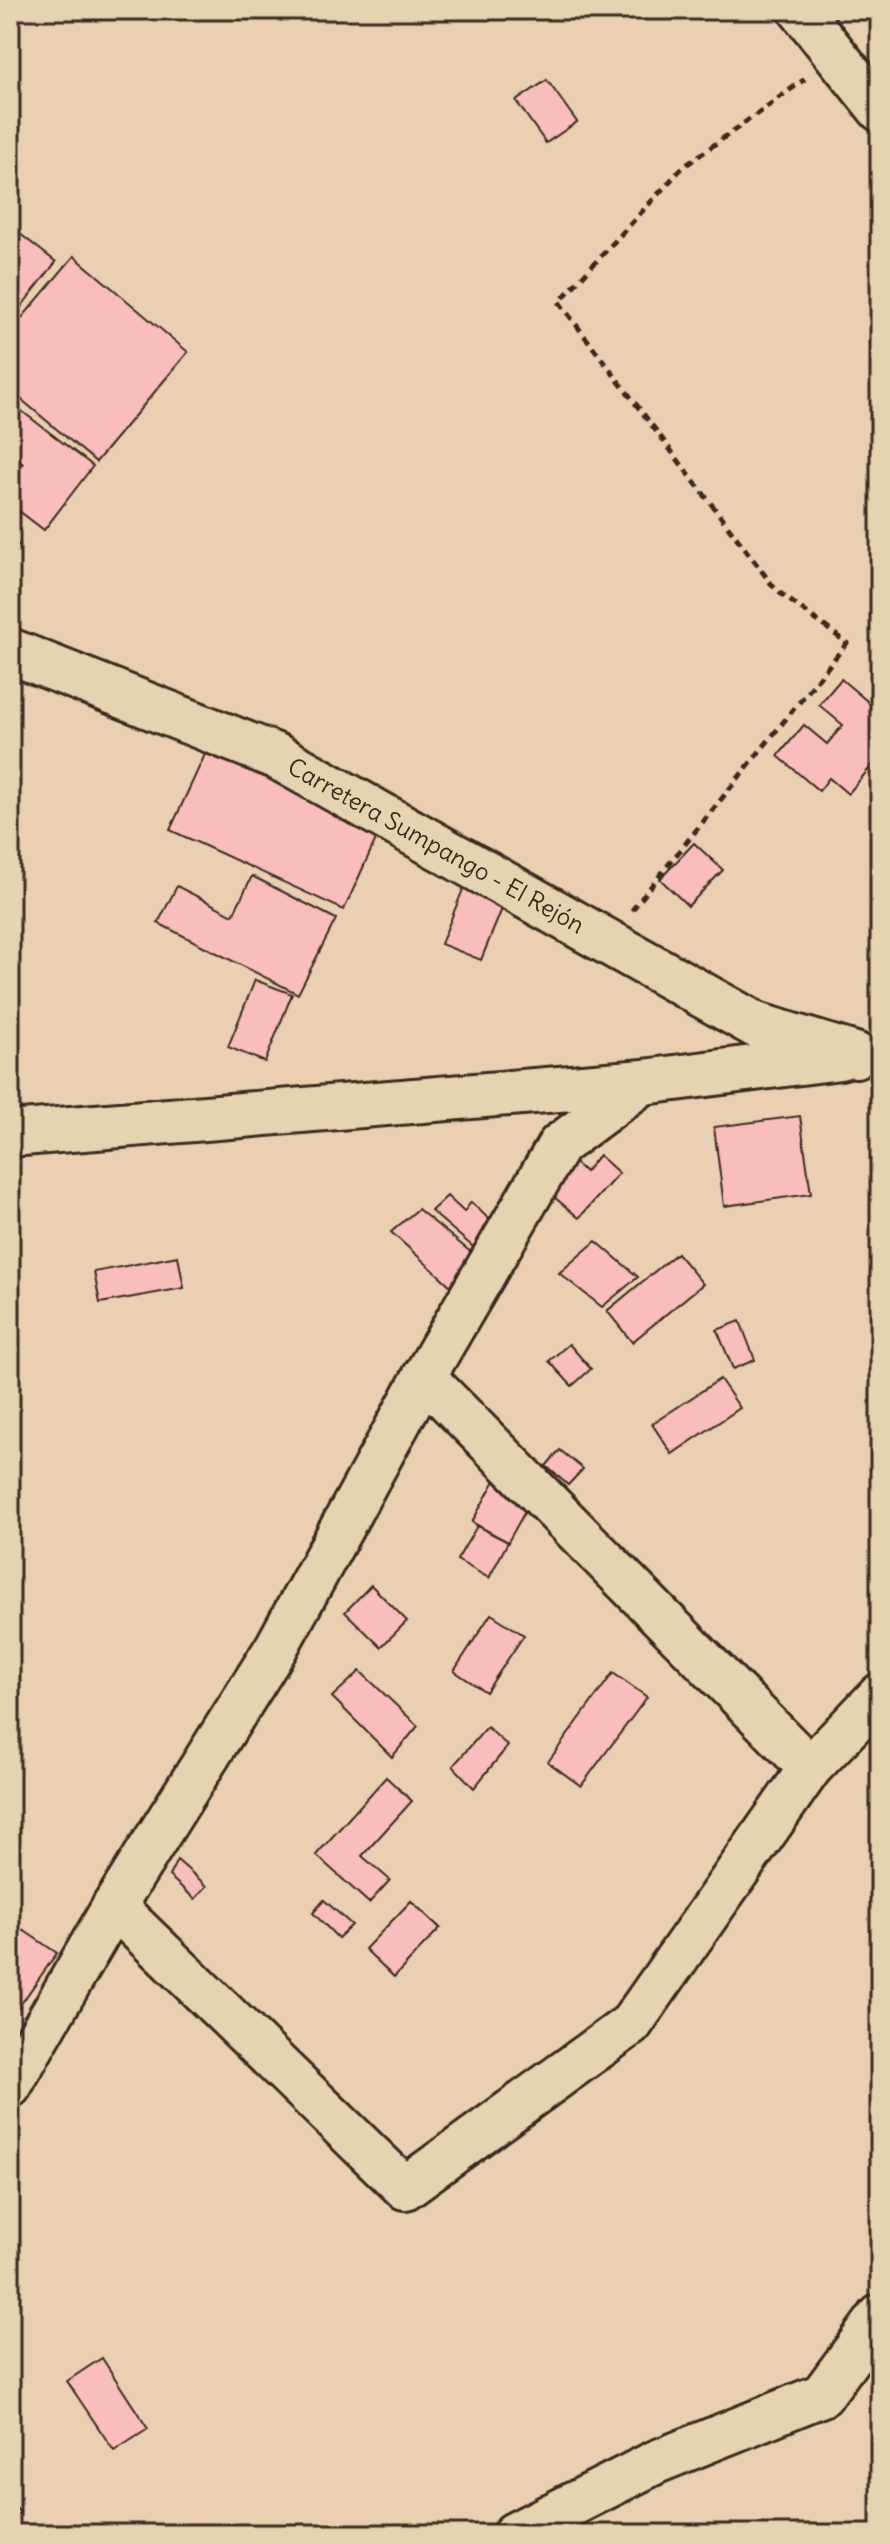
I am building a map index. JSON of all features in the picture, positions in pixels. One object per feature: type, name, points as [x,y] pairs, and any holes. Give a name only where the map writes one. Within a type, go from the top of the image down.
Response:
[{"type":"street","points":[[800,10],[880,110]]},
{"type":"street","name":"Carretera Sumpango - El Rejón","points":[[10,651],[276,756],[756,1025],[868,1056]]},
{"type":"street","points":[[10,1134],[644,1082],[868,1056]]},
{"type":"street","points":[[10,2086],[114,1906],[276,1648],[424,1377],[559,1145],[644,1082]]},
{"type":"street","points":[[424,1377],[810,1768]]},
{"type":"street","points":[[114,1906],[405,2188],[631,2024],[810,1768],[880,1695]]},
{"type":"street","points":[[514,2534],[656,2462],[822,2395],[880,2316]]},
{"type":"path","points":[[604,940],[660,879],[847,643],[776,590],[559,302],[682,168],[837,55]]},
{"type":"building","points":[[547,80],[577,122],[546,143],[516,101]]},
{"type":"building","points":[[10,226],[56,262],[10,321]]},
{"type":"building","points":[[74,256],[188,352],[96,462],[10,390],[10,332]]},
{"type":"building","points":[[10,402],[93,466],[44,530],[10,504],[10,480],[23,464],[10,454]]},
{"type":"building","points":[[10,538],[19,545],[10,556]]},
{"type":"building","points":[[841,679],[880,712],[880,756],[848,794],[829,778],[819,791],[778,756],[804,725],[827,744],[843,725],[819,705]]},
{"type":"building","points":[[208,748],[381,828],[344,910],[170,830]]},
{"type":"building","points":[[880,791],[880,813],[871,809]]},
{"type":"building","points":[[694,843],[723,870],[688,906],[660,879]]},
{"type":"building","points":[[252,876],[336,919],[298,994],[158,923],[177,886],[233,915]]},
{"type":"building","points":[[464,887],[504,904],[481,960],[441,944]]},
{"type":"building","points":[[255,980],[292,994],[265,1062],[228,1047]]},
{"type":"building","points":[[800,1116],[811,1194],[724,1206],[714,1127]]},
{"type":"building","points":[[599,1155],[619,1173],[579,1218],[547,1191],[573,1161],[585,1172]]},
{"type":"building","points":[[447,1196],[464,1212],[471,1202],[494,1224],[479,1252],[431,1211]]},
{"type":"building","points":[[418,1209],[478,1258],[462,1296],[391,1232]]},
{"type":"building","points":[[596,1241],[638,1277],[602,1307],[559,1273]]},
{"type":"building","points":[[677,1253],[703,1284],[632,1342],[607,1311]]},
{"type":"building","points":[[178,1256],[184,1288],[100,1303],[94,1272]]},
{"type":"building","points":[[740,1321],[755,1360],[733,1369],[717,1330]]},
{"type":"building","points":[[569,1344],[591,1369],[572,1386],[549,1361]]},
{"type":"building","points":[[720,1379],[740,1408],[672,1454],[652,1424]]},
{"type":"building","points":[[560,1450],[583,1469],[568,1485],[546,1466]]},
{"type":"building","points":[[498,1475],[534,1495],[508,1542],[472,1522]]},
{"type":"building","points":[[477,1526],[508,1542],[489,1578],[457,1560]]},
{"type":"building","points":[[371,1585],[407,1621],[381,1647],[345,1612]]},
{"type":"building","points":[[491,1614],[524,1635],[486,1692],[454,1671]]},
{"type":"building","points":[[360,1671],[418,1726],[392,1757],[332,1697]]},
{"type":"building","points":[[613,1673],[647,1697],[581,1786],[548,1762]]},
{"type":"building","points":[[487,1727],[508,1746],[474,1788],[453,1766]]},
{"type":"building","points":[[386,1777],[412,1801],[362,1856],[390,1880],[369,1903],[316,1855]]},
{"type":"building","points":[[177,1860],[207,1886],[195,1899],[169,1876]]},
{"type":"building","points":[[324,1900],[352,1925],[338,1938],[313,1913]]},
{"type":"building","points":[[411,1901],[440,1928],[390,1932]]},
{"type":"building","points":[[411,1901],[440,1928],[394,1977],[365,1949]]},
{"type":"building","points":[[23,1930],[57,1953],[18,2008],[10,2002],[10,1948]]},
{"type":"building","points":[[102,2358],[148,2429],[114,2451],[67,2381]]},
{"type":"building","points":[[10,2503],[20,2512],[10,2523]]}]
